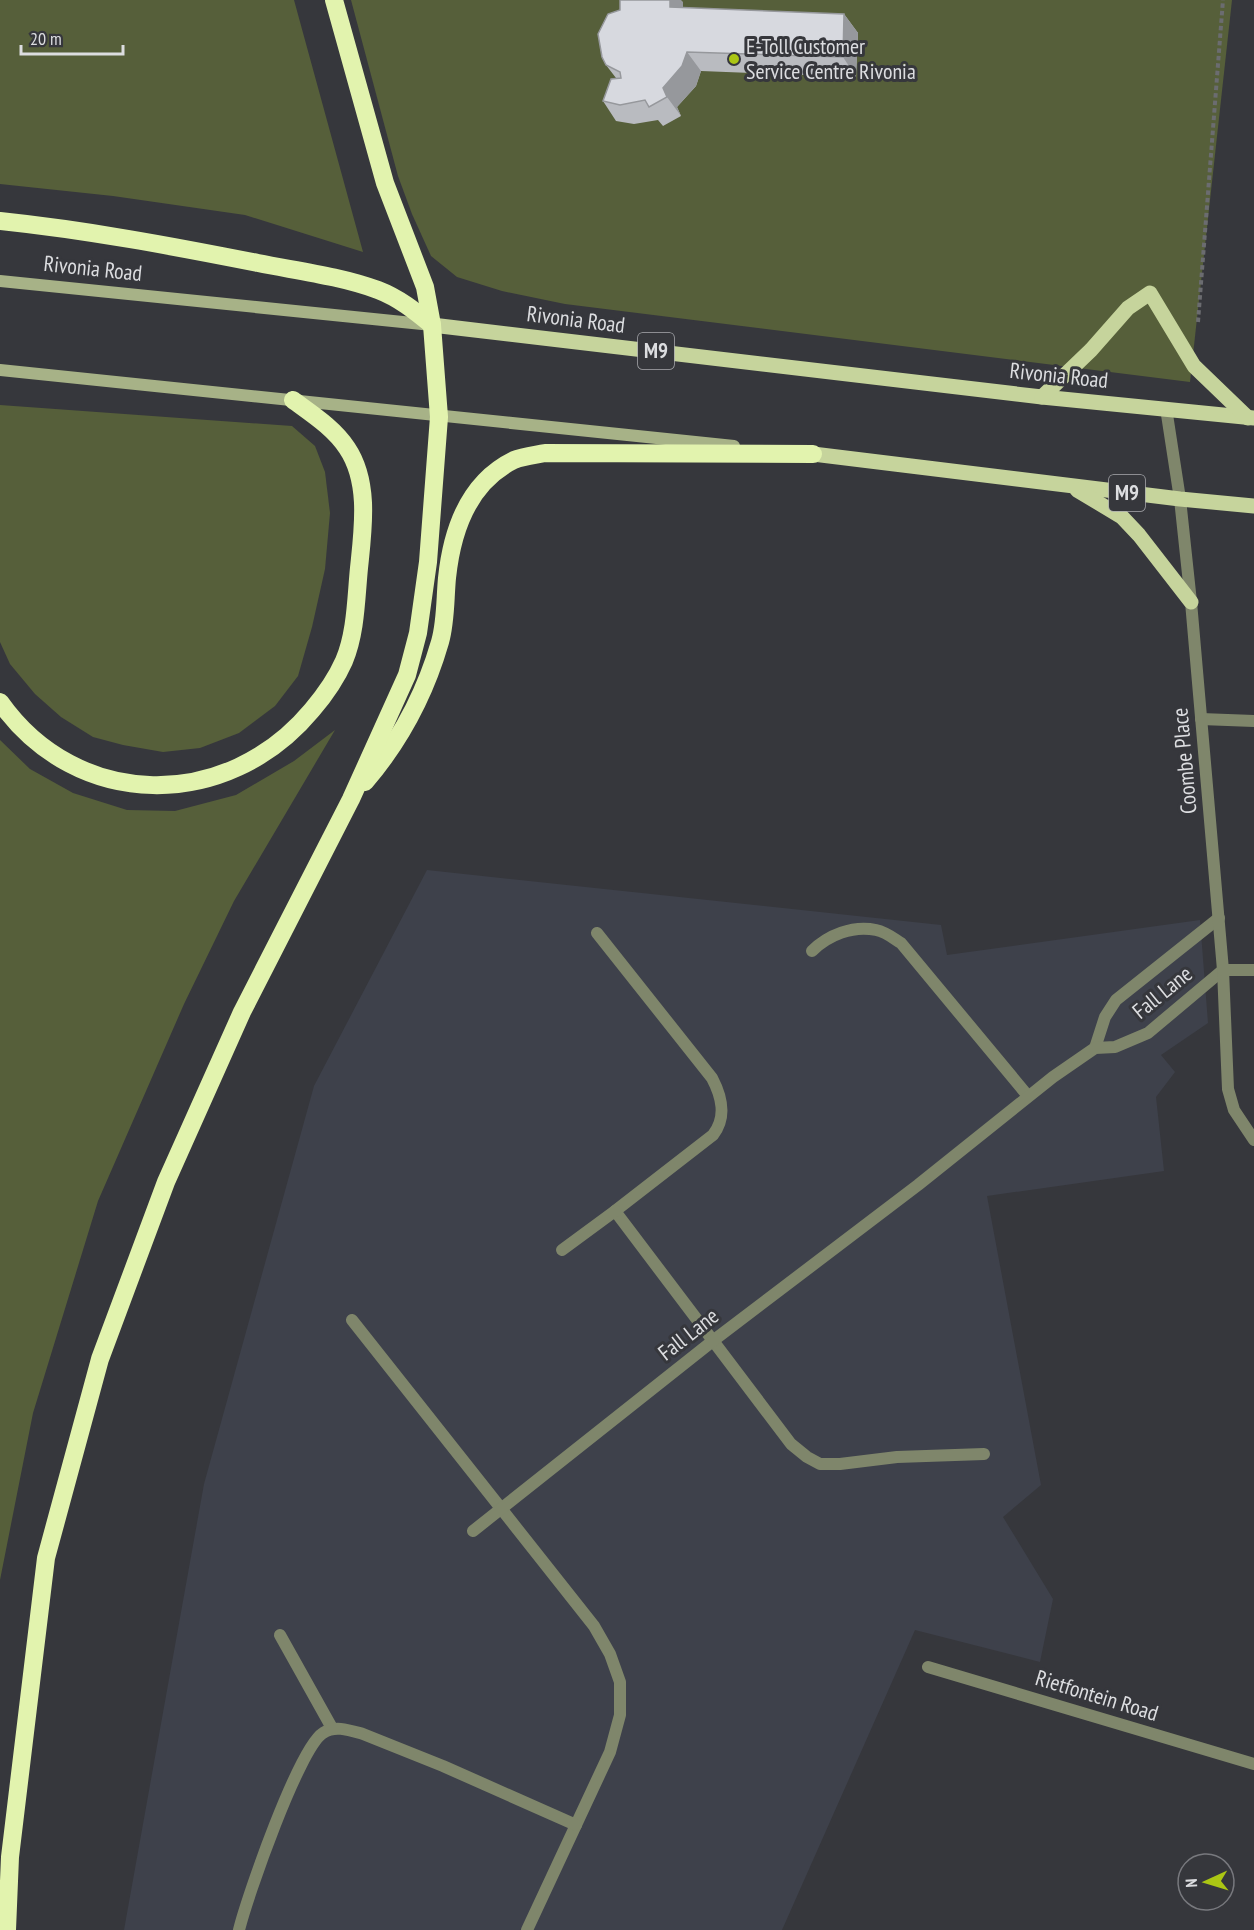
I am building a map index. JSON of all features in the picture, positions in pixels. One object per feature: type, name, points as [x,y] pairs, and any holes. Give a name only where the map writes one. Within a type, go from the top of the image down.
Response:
[{"type":"highway","points":[[7,1930],[10,1857],[46,1558],[100,1359],[166,1182],[242,1012],[351,799],[407,675],[418,633],[428,562],[439,417],[432,325],[425,287],[385,183],[334,0]]},
{"type":"highway","points":[[0,221],[82,231],[221,255],[351,282],[380,291],[409,305],[432,325]]},
{"type":"highway","points":[[0,702],[41,746],[84,771],[117,782],[146,784],[199,782],[229,773],[264,754],[299,725],[326,694],[344,661],[353,621],[363,531],[363,495],[357,470],[348,448],[327,425],[293,400]]},
{"type":"highway","points":[[351,799],[385,759],[410,716],[429,676],[441,639],[446,612],[447,576],[459,524],[469,499],[491,474],[516,459],[545,453],[813,454]]},
{"type":"main road","name":"Rivonia Road","points":[[0,281],[432,325],[1042,397],[1251,418]]},
{"type":"main road","points":[[1042,397],[1091,350],[1128,309],[1150,293],[1194,366],[1251,418]]},
{"type":"main road","name":"M9","points":[[0,370],[813,454],[1254,506]]},
{"type":"main road","points":[[1065,485],[1122,517],[1139,535],[1191,602]]},
{"type":"street","name":"Coombe Place","points":[[1166,408],[1180,499],[1191,602],[1223,970],[1228,1089],[1234,1110],[1254,1140]]},
{"type":"street","points":[[1201,719],[1254,721]]},
{"type":"street","name":"Fall Lane","points":[[1095,1048],[1106,1017],[1116,1000],[1219,918]]},
{"type":"street","points":[[812,951],[822,941],[850,930],[876,929],[888,934],[901,943],[1028,1096]]},
{"type":"street","points":[[562,1250],[713,1135],[720,1126],[723,1115],[718,1090],[711,1078],[597,933]]},
{"type":"street","name":"Fall Lane","points":[[473,1531],[714,1340],[918,1185],[1028,1096],[1095,1048],[1115,1047],[1148,1033],[1223,970],[1254,970]]},
{"type":"street","points":[[615,1211],[791,1444],[807,1458],[820,1464],[840,1464],[897,1457],[984,1454]]},
{"type":"street","points":[[352,1320],[594,1626],[610,1654],[620,1682],[620,1715],[610,1752],[527,1930]]},
{"type":"street","points":[[280,1635],[332,1728]]},
{"type":"street","name":"Rietfontein Road","points":[[928,1667],[1254,1764]]},
{"type":"street","points":[[239,1930],[298,1768],[318,1737],[332,1728],[363,1734],[443,1766],[576,1825]]},
{"type":"path","points":[[1194,366],[1223,0]]},
{"type":"shaded area","points":[[427,870],[941,925],[947,955],[1200,920],[1208,1023],[1161,1055],[1175,1072],[1156,1097],[1164,1171],[987,1196],[1041,1485],[1003,1517],[1053,1599],[1040,1662],[915,1630],[782,1930],[124,1930],[204,1484],[314,1086]]},
{"type":"green space","points":[[0,0],[294,0],[363,252],[245,215],[113,196],[0,184]]},
{"type":"green space","points":[[351,0],[1232,0],[1190,382],[565,304],[502,291],[457,277],[431,256],[412,214],[398,176]]},
{"type":"green space","points":[[0,405],[292,426],[315,446],[325,472],[330,513],[325,569],[298,676],[275,706],[239,733],[200,748],[163,752],[93,737],[61,717],[35,694],[10,664],[0,642]]},
{"type":"green space","points":[[335,730],[234,901],[184,1004],[98,1201],[33,1413],[0,1580],[0,740],[30,769],[73,793],[127,810],[175,811],[236,795],[294,761]]},
{"type":"building","name":"E-Toll Customer Service Centre Rivonia","points":[[620,0],[670,0],[670,7],[844,14],[843,57],[687,52],[682,66],[663,88],[667,97],[649,107],[645,100],[620,105],[603,101],[611,79],[621,78],[620,72],[606,65],[602,57],[598,34],[608,14],[620,10]]},
{"type":"place","name":"E-Toll Customer Service Centre Rivonia","points":[[734,59]]}]
